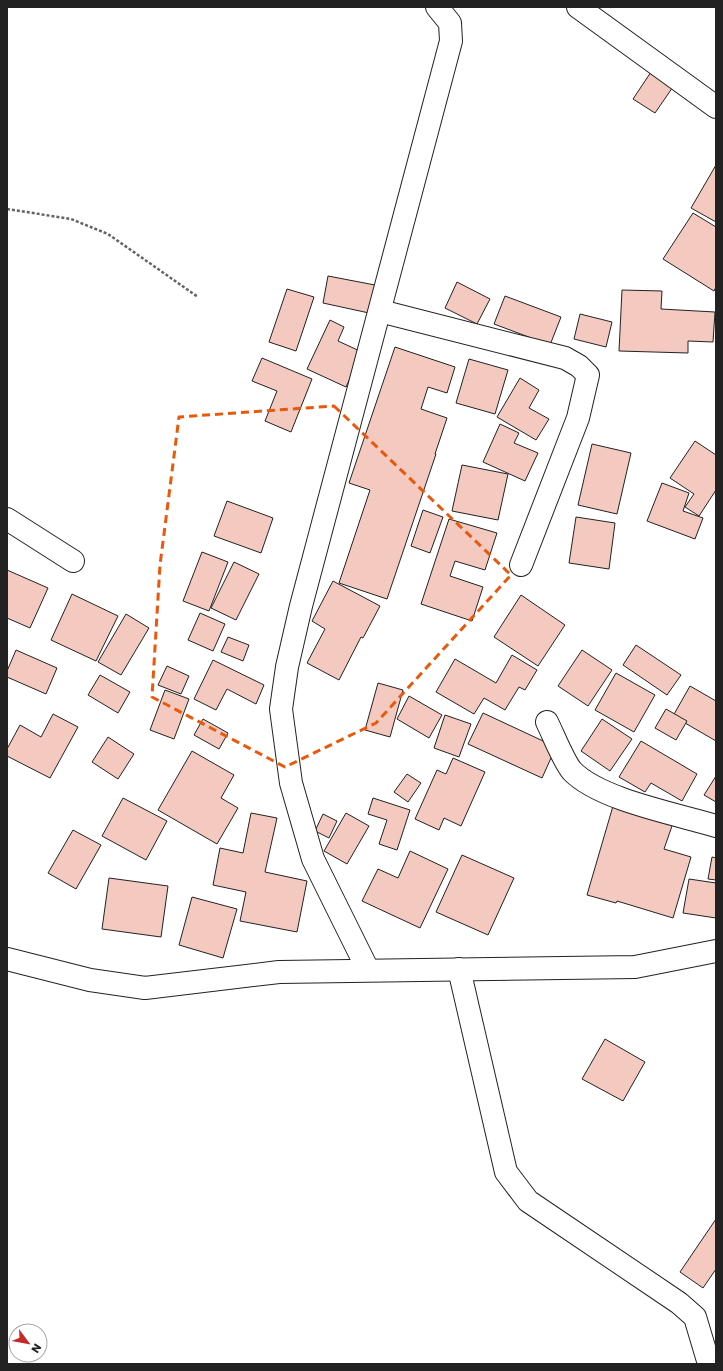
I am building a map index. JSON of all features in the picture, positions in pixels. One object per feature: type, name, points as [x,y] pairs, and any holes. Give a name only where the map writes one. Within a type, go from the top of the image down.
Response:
[{"type":"street","points":[[368,970],[313,858],[291,783],[281,709],[287,667],[301,606],[451,41],[450,23],[438,7]]},
{"type":"street","points":[[578,7],[716,107]]},
{"type":"street","points":[[380,311],[564,358],[579,366],[588,375],[578,418],[521,565]]},
{"type":"street","points":[[7,519],[73,561]]},
{"type":"street","points":[[547,722],[571,770],[587,784],[623,799],[716,826]]},
{"type":"street","points":[[7,959],[90,980],[145,988],[279,972],[635,967],[716,951]]},
{"type":"street","points":[[459,969],[506,1172],[528,1201],[679,1303],[695,1317],[709,1364]]},
{"type":"path","points":[[7,209],[71,219],[108,234],[198,297]]},
{"type":"highlighted area","points":[[334,406],[511,575],[376,723],[285,767],[152,697],[160,565],[179,417]]},
{"type":"building","points":[[653,69],[675,84],[655,113],[633,99]]},
{"type":"building","points":[[716,165],[716,222],[691,208]]},
{"type":"building","points":[[693,213],[716,227],[716,287],[714,291],[663,259]]},
{"type":"building","points":[[328,276],[375,285],[369,313],[323,303]]},
{"type":"building","points":[[457,282],[490,299],[477,324],[445,308]]},
{"type":"building","points":[[287,289],[314,297],[296,351],[269,342]]},
{"type":"building","points":[[622,290],[662,291],[661,309],[715,312],[713,342],[688,341],[688,353],[619,351]]},
{"type":"building","points":[[505,296],[561,317],[550,345],[494,324]]},
{"type":"building","points":[[580,314],[612,322],[606,347],[574,339]]},
{"type":"building","points":[[330,320],[344,327],[338,341],[362,352],[346,387],[307,369]]},
{"type":"building","points":[[395,347],[455,367],[447,393],[428,387],[421,409],[447,418],[387,599],[339,583],[370,490],[349,483]]},
{"type":"building","points":[[262,358],[312,379],[291,432],[265,421],[277,391],[252,381]]},
{"type":"building","points":[[469,359],[508,370],[495,414],[456,403]]},
{"type":"building","points":[[520,378],[539,390],[529,408],[549,419],[536,440],[497,417]]},
{"type":"building","points":[[500,424],[519,433],[514,443],[538,453],[525,481],[483,462]]},
{"type":"building","points":[[695,441],[716,455],[716,490],[699,516],[685,507],[694,494],[670,478]]},
{"type":"building","points":[[592,444],[631,453],[617,514],[578,505]]},
{"type":"building","points":[[462,465],[508,474],[498,520],[452,511]]},
{"type":"building","points":[[662,483],[689,493],[683,511],[703,518],[695,539],[647,521]]},
{"type":"building","points":[[227,501],[273,518],[261,553],[214,536]]},
{"type":"building","points":[[423,510],[443,517],[430,553],[411,546]]},
{"type":"building","points":[[576,517],[615,523],[609,569],[569,563]]},
{"type":"building","points":[[449,519],[497,533],[485,570],[455,561],[450,576],[483,587],[472,621],[421,604]]},
{"type":"building","points":[[202,552],[228,562],[209,611],[183,601]]},
{"type":"building","points":[[234,562],[259,574],[236,620],[211,608]]},
{"type":"building","points":[[7,570],[48,588],[30,628],[7,618]]},
{"type":"building","points":[[333,581],[380,606],[363,638],[361,637],[339,680],[307,663],[325,629],[312,621]]},
{"type":"building","points":[[72,594],[118,616],[96,661],[51,640]]},
{"type":"building","points":[[521,595],[565,625],[538,666],[494,637]]},
{"type":"building","points":[[200,613],[225,624],[213,651],[188,640]]},
{"type":"building","points":[[126,614],[149,628],[121,675],[98,662]]},
{"type":"building","points":[[228,637],[249,645],[243,661],[221,652]]},
{"type":"building","points":[[636,645],[681,675],[667,695],[623,665]]},
{"type":"building","points":[[16,650],[57,668],[46,694],[7,677],[7,671]]},
{"type":"building","points":[[582,650],[612,670],[588,706],[558,686]]},
{"type":"building","points":[[512,655],[537,670],[525,690],[519,687],[505,710],[484,698],[474,714],[436,692],[455,659],[496,683]]},
{"type":"building","points":[[213,660],[264,685],[256,704],[227,689],[216,710],[194,699]]},
{"type":"building","points":[[167,666],[189,676],[181,694],[158,685]]},
{"type":"building","points":[[616,673],[655,695],[634,732],[595,710]]},
{"type":"building","points":[[100,675],[130,692],[118,713],[88,695]]},
{"type":"building","points":[[378,683],[403,690],[390,737],[365,730]]},
{"type":"building","points":[[690,686],[716,701],[716,741],[673,716]]},
{"type":"building","points":[[165,690],[189,699],[174,739],[150,730]]},
{"type":"building","points":[[409,696],[442,715],[429,738],[397,719]]},
{"type":"building","points":[[666,709],[687,721],[676,740],[655,728]]},
{"type":"building","points":[[483,713],[556,747],[542,778],[468,744]]},
{"type":"building","points":[[53,714],[78,727],[50,778],[7,756],[7,749],[20,725],[41,737]]},
{"type":"building","points":[[445,715],[471,724],[459,757],[434,748]]},
{"type":"building","points":[[203,719],[228,733],[219,749],[194,735]]},
{"type":"building","points":[[602,719],[632,739],[610,771],[581,751]]},
{"type":"building","points":[[108,737],[134,754],[118,779],[92,762]]},
{"type":"building","points":[[641,741],[697,774],[682,801],[651,783],[645,792],[619,777]]},
{"type":"building","points":[[192,751],[234,775],[221,798],[238,808],[217,844],[158,810]]},
{"type":"building","points":[[453,758],[485,772],[461,826],[444,818],[439,830],[415,819],[437,770],[446,774]]},
{"type":"building","points":[[407,774],[421,783],[408,802],[394,792]]},
{"type":"building","points":[[716,776],[716,802],[704,795]]},
{"type":"building","points":[[123,798],[167,821],[146,860],[102,836]]},
{"type":"building","points":[[373,798],[410,810],[397,850],[379,844],[387,820],[368,814]]},
{"type":"building","points":[[613,806],[673,823],[664,849],[691,857],[673,918],[617,901],[616,903],[587,895]]},
{"type":"building","points":[[251,813],[277,818],[265,872],[307,881],[297,932],[240,921],[246,892],[213,885],[220,848],[243,853]]},
{"type":"building","points":[[346,813],[369,826],[347,864],[324,851]]},
{"type":"building","points":[[323,814],[337,821],[329,838],[315,831]]},
{"type":"building","points":[[73,830],[101,845],[76,889],[48,873]]},
{"type":"building","points":[[410,851],[448,869],[420,928],[362,901],[378,869],[398,878]]},
{"type":"building","points":[[462,855],[514,878],[488,935],[436,912]]},
{"type":"building","points":[[712,857],[716,858],[716,880],[708,879]]},
{"type":"building","points":[[109,878],[168,886],[161,937],[102,929]]},
{"type":"building","points":[[689,879],[716,883],[716,918],[683,913]]},
{"type":"building","points":[[192,897],[237,909],[223,958],[179,945]]},
{"type":"building","points":[[605,1039],[645,1062],[623,1101],[582,1079]]},
{"type":"building","points":[[716,1219],[716,1269],[703,1288],[680,1272]]}]
